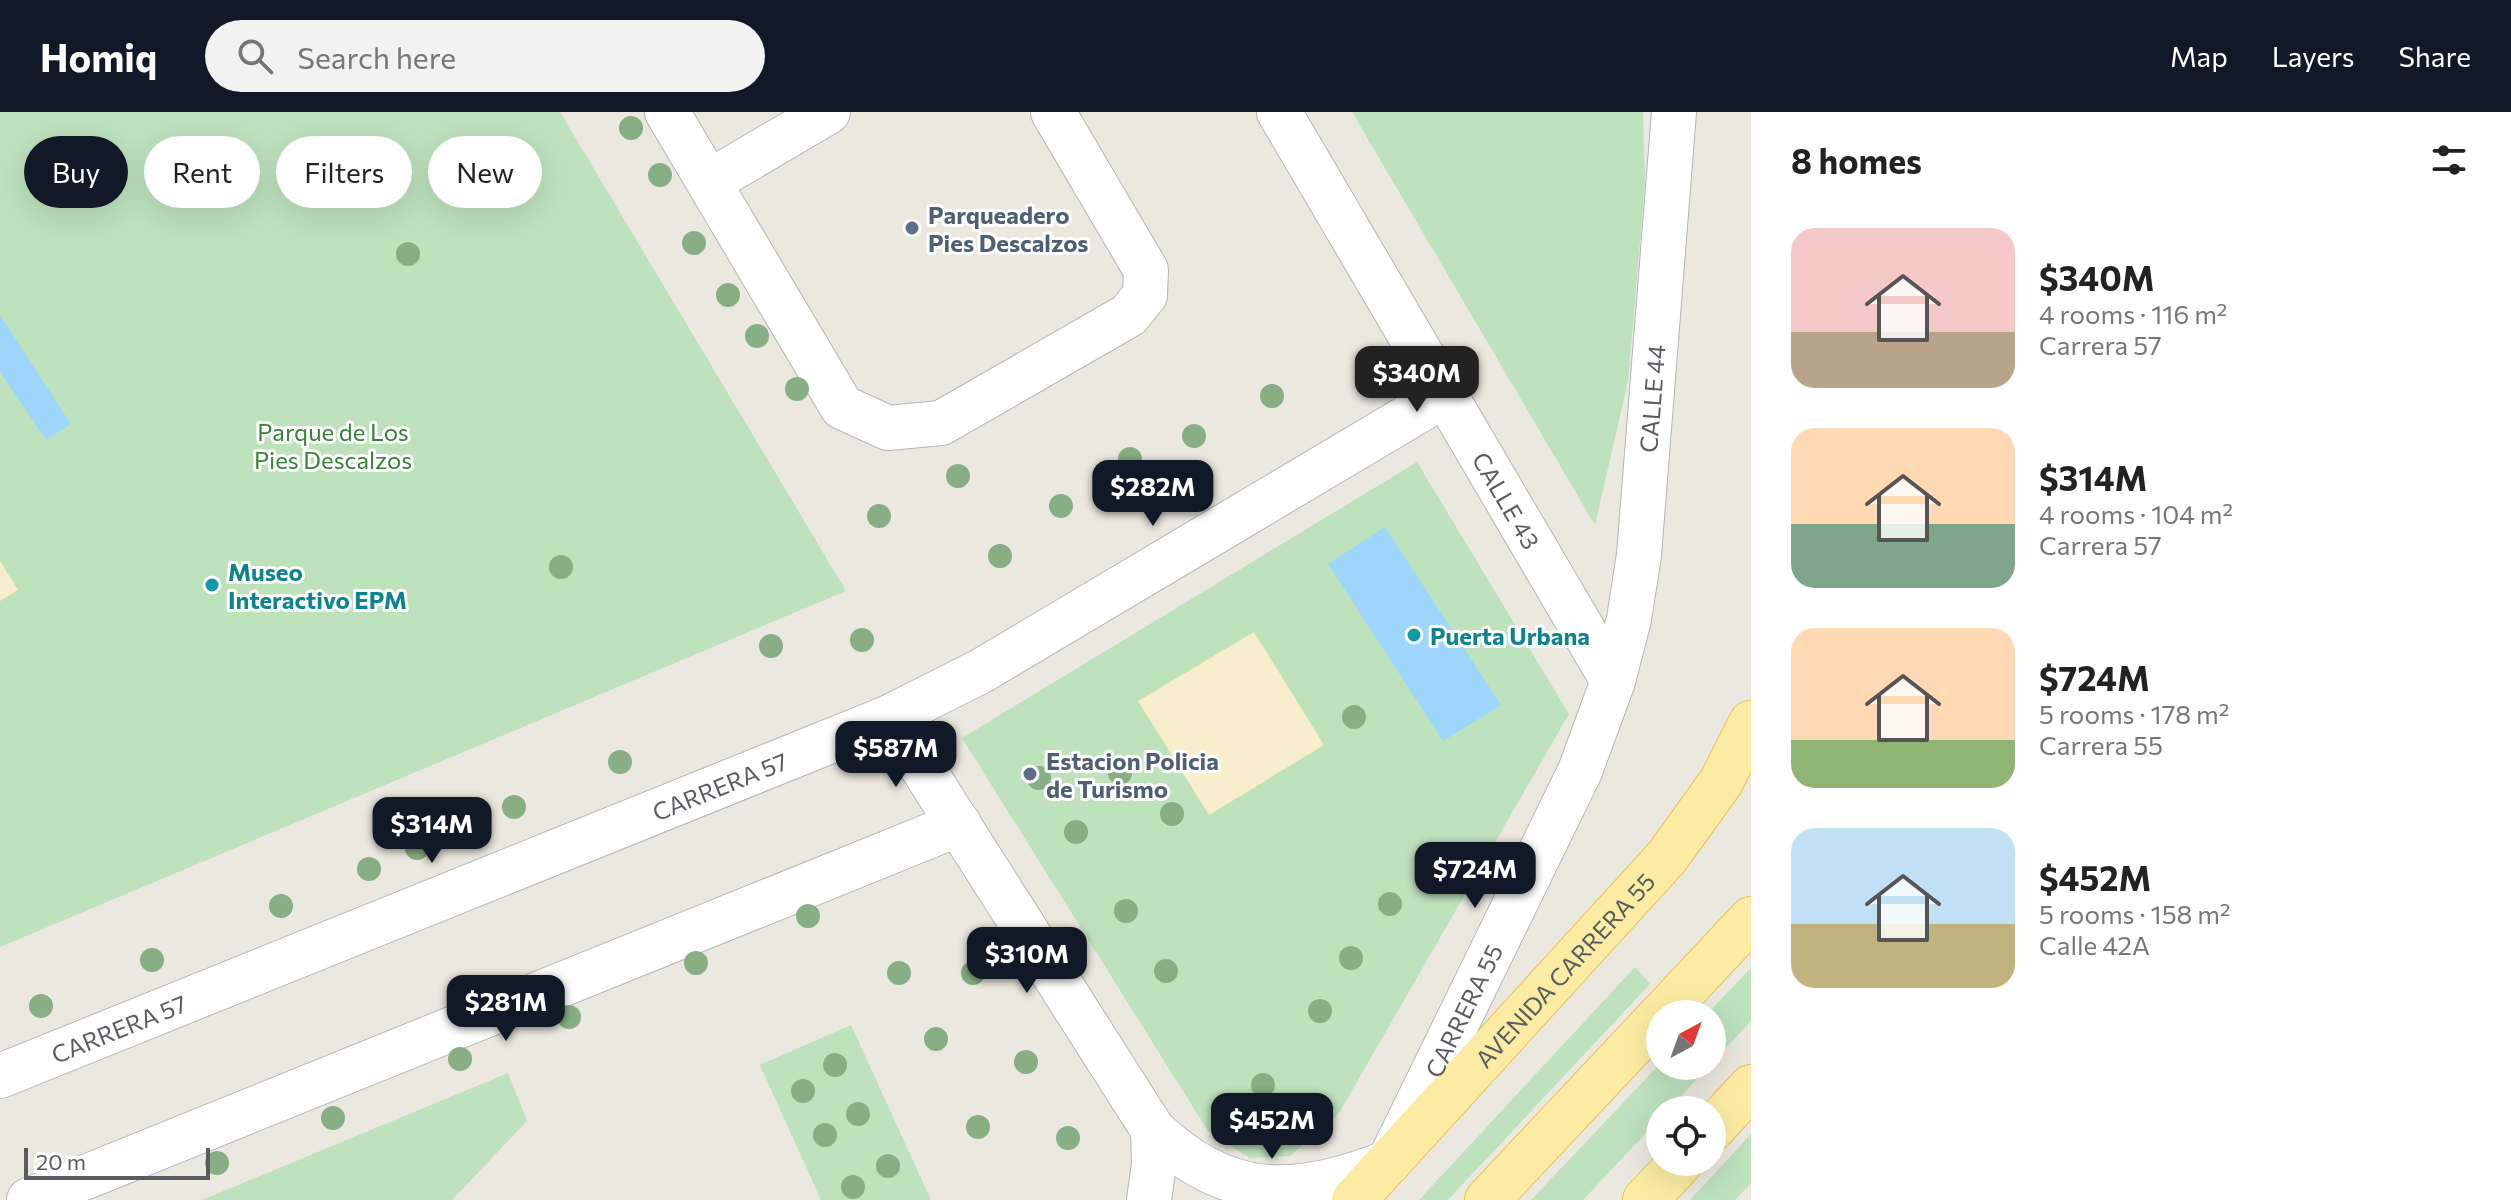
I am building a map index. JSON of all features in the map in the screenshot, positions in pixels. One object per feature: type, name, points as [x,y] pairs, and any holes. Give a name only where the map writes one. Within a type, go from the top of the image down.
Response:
[{"type":"main road","name":"AVENIDA CARRERA 55","points":[[1354,1200],[1667,857],[1721,782],[1751,723]]},
{"type":"main road","points":[[1675,1000],[1751,919]]},
{"type":"main road","points":[[1487,1200],[1646,1031]]},
{"type":"main road","points":[[1726,1114],[1751,1087]]},
{"type":"main road","points":[[1645,1200],[1668,1176]]},
{"type":"street","points":[[667,112],[842,407],[888,428],[941,423],[1129,315],[1145,295],[1146,270],[1053,112]]},
{"type":"street","points":[[709,182],[828,112]]},
{"type":"street","name":"CALLE 43","points":[[1279,112],[1613,681]]},
{"type":"street","name":"CALLE 44","points":[[1613,681],[1629,619],[1639,555],[1674,112]]},
{"type":"street","name":"CARRERA 57","points":[[0,1076],[890,717],[981,671],[1445,395]]},
{"type":"street","name":"CARRERA 55","points":[[1389,1162],[1580,771],[1613,681]]},
{"type":"street","points":[[890,717],[1153,1130],[1166,1147],[1197,1175],[1223,1190],[1250,1198],[1289,1195],[1333,1185],[1389,1162]]},
{"type":"street","points":[[29,1200],[959,824]]},
{"type":"street","points":[[1149,1200],[1154,1164],[1153,1130]]},
{"type":"green space","name":"Parque de Los Pies Descalzos","points":[[0,112],[560,112],[846,591],[0,947]]},
{"type":"green space","points":[[1352,112],[1643,112],[1645,183],[1628,381],[1595,525]]},
{"type":"green space","points":[[1417,462],[1569,714],[1339,1113],[1290,1156],[1250,1158],[1208,1131],[962,738]]},
{"type":"green space","points":[[1635,967],[1650,984],[1448,1200],[1419,1200]]},
{"type":"green space","points":[[1751,968],[1751,1021],[1726,1048],[1726,1000],[1720,1000]]},
{"type":"green space","points":[[851,1025],[931,1200],[821,1200],[760,1065]]},
{"type":"green space","points":[[508,1073],[527,1121],[452,1200],[202,1200]]},
{"type":"green space","points":[[1646,1079],[1696,1080],[1681,1096],[1646,1096],[1646,1133],[1583,1200],[1531,1200]]},
{"type":"green space","points":[[1751,1134],[1751,1183],[1735,1200],[1690,1200],[1712,1176],[1726,1176],[1726,1161]]},
{"type":"sand","points":[[0,561],[18,590],[0,601]]},
{"type":"sand","points":[[1254,632],[1324,745],[1209,815],[1138,701]]},
{"type":"water","points":[[0,315],[71,424],[46,440],[0,372]]},
{"type":"water","name":"Puerta Urbana","points":[[1385,527],[1501,705],[1443,741],[1328,564]]},
{"type":"place","name":"Parqueadero Pies Descalzos","points":[[912,228]]},
{"type":"place","name":"Museo Interactivo EPM","points":[[212,585]]},
{"type":"place","name":"Puerta Urbana","points":[[1414,635]]},
{"type":"place","name":"Estacion Policia de Turismo","points":[[1030,774]]}]
